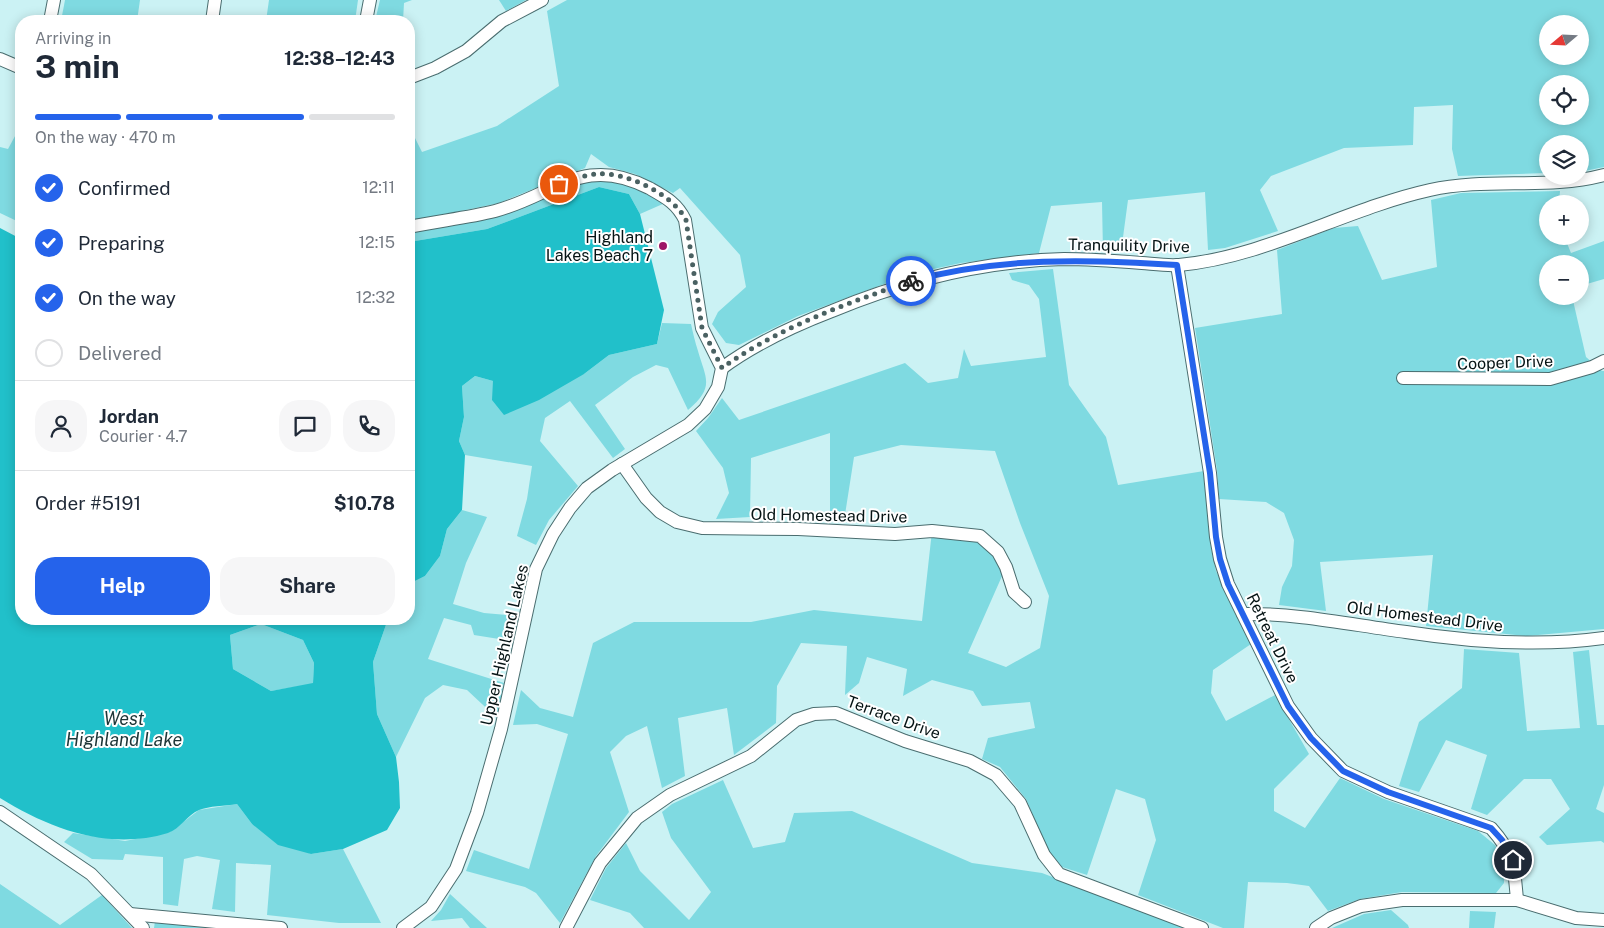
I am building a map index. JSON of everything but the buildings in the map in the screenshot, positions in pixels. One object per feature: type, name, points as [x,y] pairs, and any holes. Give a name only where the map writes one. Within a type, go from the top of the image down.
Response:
[{"type":"street","points":[[51,15],[54,0]]},
{"type":"street","points":[[213,15],[215,0]]},
{"type":"street","points":[[367,15],[370,0]]},
{"type":"street","points":[[415,76],[435,68],[466,51],[502,21],[542,0]]},
{"type":"street","points":[[0,59],[15,65]]},
{"type":"street","points":[[415,226],[497,210],[581,177],[598,173],[632,179],[670,199],[680,208],[686,220],[702,328],[722,368]]},
{"type":"street","name":"Tranquility Drive","points":[[722,368],[748,349],[809,320],[913,281],[955,271],[995,264],[1065,260],[1177,265],[1221,258],[1432,190],[1493,183],[1582,181],[1604,175]]},
{"type":"street","name":"Retreat Drive","points":[[1177,265],[1210,473],[1216,537],[1228,584],[1288,706],[1327,757],[1343,771],[1388,792],[1491,828],[1502,840],[1513,860],[1517,900]]},
{"type":"street","name":"Cooper Drive","points":[[1403,378],[1550,379],[1592,367],[1604,361]]},
{"type":"street","name":"Upper Highland Lakes","points":[[403,928],[431,907],[456,869],[477,812],[501,729],[536,569],[553,534],[570,508],[587,488],[622,464],[688,424],[704,409],[718,387],[722,368]]},
{"type":"street","name":"Old Homestead Drive","points":[[622,464],[646,498],[660,512],[677,522],[702,528],[798,529],[895,534],[932,531],[980,536],[998,552],[1006,567],[1014,592],[1024,602]]},
{"type":"street","name":"Old Homestead Drive","points":[[1243,614],[1272,614],[1415,634],[1503,642],[1565,642],[1604,638]]},
{"type":"street","name":"Terrace Drive","points":[[566,928],[600,863],[637,818],[670,795],[751,756],[796,720],[814,714],[836,713],[906,741],[970,761],[996,775],[1020,803],[1044,855],[1059,874],[1202,928]]},
{"type":"street","points":[[0,812],[91,874],[143,928]]},
{"type":"street","points":[[1316,928],[1331,918],[1361,906],[1402,900],[1517,900],[1576,918],[1604,920]]},
{"type":"street","points":[[130,914],[281,928]]},
{"type":"shaded area","points":[[65,0],[140,0],[138,15],[62,15]]},
{"type":"shaded area","points":[[269,0],[358,0],[356,15],[267,15]]},
{"type":"shaded area","points":[[380,0],[412,0],[404,3],[403,15],[376,15]]},
{"type":"shaded area","points":[[499,0],[526,0],[506,11]]},
{"type":"shaded area","points":[[567,0],[1604,0],[1604,167],[1589,170],[1589,135],[1539,135],[1539,173],[1458,176],[1452,149],[1453,105],[1414,107],[1413,145],[1344,148],[1271,176],[1260,190],[1278,231],[1225,248],[1208,250],[1205,192],[1128,200],[1121,252],[1103,252],[1102,202],[1051,206],[1039,253],[961,263],[911,274],[798,316],[739,345],[726,343],[712,324],[718,312],[746,287],[740,255],[680,188],[673,193],[635,174],[609,167],[591,154],[585,168],[499,203],[415,221],[415,138],[422,152],[497,126],[559,86],[547,11]]},
{"type":"shaded area","points":[[15,136],[15,220],[0,213],[0,147],[8,149]]},
{"type":"shaded area","points":[[599,180],[630,185],[665,203],[640,214],[629,194],[599,187],[487,229],[415,241],[415,230],[583,182]]},
{"type":"shaded area","points":[[1560,191],[1560,195],[1539,195],[1539,245],[1568,245],[1571,253],[1604,241],[1604,279],[1589,283],[1589,255],[1539,255],[1539,305],[1574,305],[1586,357],[1604,371],[1604,629],[1527,636],[1426,626],[1433,555],[1320,562],[1326,611],[1279,605],[1282,587],[1292,566],[1294,540],[1284,513],[1266,502],[1219,499],[1217,470],[1195,328],[1282,314],[1277,250],[1334,228],[1358,226],[1382,280],[1437,267],[1431,200],[1461,193]]},
{"type":"shaded area","points":[[1053,269],[1069,385],[1106,437],[1118,485],[1204,471],[1211,548],[1216,571],[1251,644],[1213,670],[1211,693],[1226,721],[1275,695],[1309,754],[1274,789],[1274,811],[1305,828],[1340,778],[1384,799],[1478,831],[1495,845],[1504,863],[1504,883],[1496,893],[1402,892],[1360,899],[1328,911],[1309,886],[1287,883],[1248,882],[1244,928],[1223,928],[1138,895],[1156,840],[1145,799],[1116,789],[1087,875],[1062,867],[1048,850],[1026,799],[1000,767],[982,759],[988,738],[1035,728],[1030,702],[982,706],[973,691],[932,680],[903,696],[907,669],[867,657],[859,683],[845,695],[847,646],[801,643],[777,686],[776,723],[734,755],[727,708],[678,718],[685,776],[662,788],[647,726],[626,736],[610,752],[629,812],[596,856],[560,923],[536,893],[525,887],[466,871],[474,850],[529,869],[568,734],[537,724],[513,725],[521,690],[540,708],[573,717],[593,643],[634,622],[751,622],[814,610],[922,621],[932,531],[980,536],[1006,567],[968,653],[1006,667],[1040,648],[1049,596],[1020,523],[995,451],[901,445],[854,457],[844,521],[830,521],[830,433],[751,458],[750,517],[716,519],[729,493],[723,468],[696,431],[722,398],[739,420],[905,363],[928,383],[958,378],[964,349],[971,366],[1046,357],[1039,299],[1029,285],[1012,280],[1009,273]]},
{"type":"shaded area","points":[[662,323],[691,324],[706,382],[702,395],[688,410],[668,368],[656,365],[633,377],[595,405],[625,449],[613,458],[570,401],[545,418],[540,441],[578,486],[549,520],[536,545],[517,536],[527,499],[532,466],[465,455],[459,441],[464,417],[462,386],[475,376],[493,381],[584,374],[609,355],[657,344]]},
{"type":"shaded area","points":[[462,510],[487,517],[466,563],[453,604],[484,613],[518,616],[512,641],[474,635],[471,625],[444,618],[428,659],[504,683],[497,718],[467,690],[443,685],[425,698],[396,757],[377,714],[373,662],[386,625],[415,625],[415,581],[425,576],[440,556],[447,529]]},
{"type":"shaded area","points":[[258,625],[264,625],[303,640],[314,663],[313,684],[271,691],[233,669],[230,635]]},
{"type":"shaded area","points":[[1464,649],[1519,653],[1527,731],[1580,728],[1573,652],[1589,650],[1597,725],[1604,725],[1604,785],[1596,809],[1604,813],[1604,843],[1601,841],[1547,845],[1539,837],[1570,809],[1551,779],[1524,779],[1487,815],[1471,809],[1487,755],[1446,740],[1419,792],[1399,786],[1419,722],[1462,688]]},
{"type":"shaded area","points":[[723,780],[753,848],[785,842],[794,813],[852,811],[972,863],[1042,873],[1185,928],[644,928],[630,913],[590,900],[606,868],[626,843],[640,871],[689,920],[711,892],[671,838],[662,812],[672,804]]},
{"type":"shaded area","points":[[237,804],[252,824],[311,854],[343,849],[381,923],[339,923],[267,915],[271,865],[236,863],[235,912],[212,909],[220,860],[197,856],[184,859],[178,906],[163,904],[163,857],[125,854],[123,860],[92,859],[64,842],[73,833],[125,841],[170,832],[199,810]]},
{"type":"shaded area","points":[[0,884],[60,925],[102,895],[132,928],[0,928]]},
{"type":"shaded area","points":[[450,894],[487,928],[470,928],[462,918],[431,921],[441,910]]},
{"type":"shaded area","points":[[1391,910],[1409,928],[1332,928],[1364,914]]},
{"type":"shaded area","points":[[1470,911],[1496,912],[1494,928],[1469,928]]},
{"type":"shaded area","points":[[155,921],[212,928],[154,928]]},
{"type":"water","points":[[599,187],[629,194],[640,214],[664,310],[657,344],[609,355],[584,374],[539,400],[504,415],[492,400],[493,381],[475,376],[462,386],[464,417],[459,441],[465,455],[462,510],[447,529],[440,556],[425,576],[415,581],[415,241],[487,229]]},
{"type":"water","name":"West Highland Lake","points":[[0,228],[15,236],[15,625],[258,625],[230,635],[233,669],[271,691],[313,683],[314,663],[303,640],[264,625],[386,625],[373,662],[377,714],[396,757],[400,808],[387,830],[343,849],[311,854],[278,845],[252,824],[237,804],[199,810],[168,833],[146,838],[124,839],[102,838],[81,834],[39,819],[0,798]]},
{"type":"way so far","points":[[559,184],[598,173],[632,179],[670,199],[680,208],[686,220],[702,328],[722,368],[748,349],[795,326],[911,281]]},
{"type":"place","name":"Highland Lakes Beach 7","points":[[663,246]]},
{"type":"route","points":[[911,281],[963,269],[1032,261],[1097,260],[1177,265],[1210,473],[1220,559],[1228,584],[1288,706],[1327,757],[1343,771],[1388,792],[1491,828],[1502,840],[1513,860]]}]
